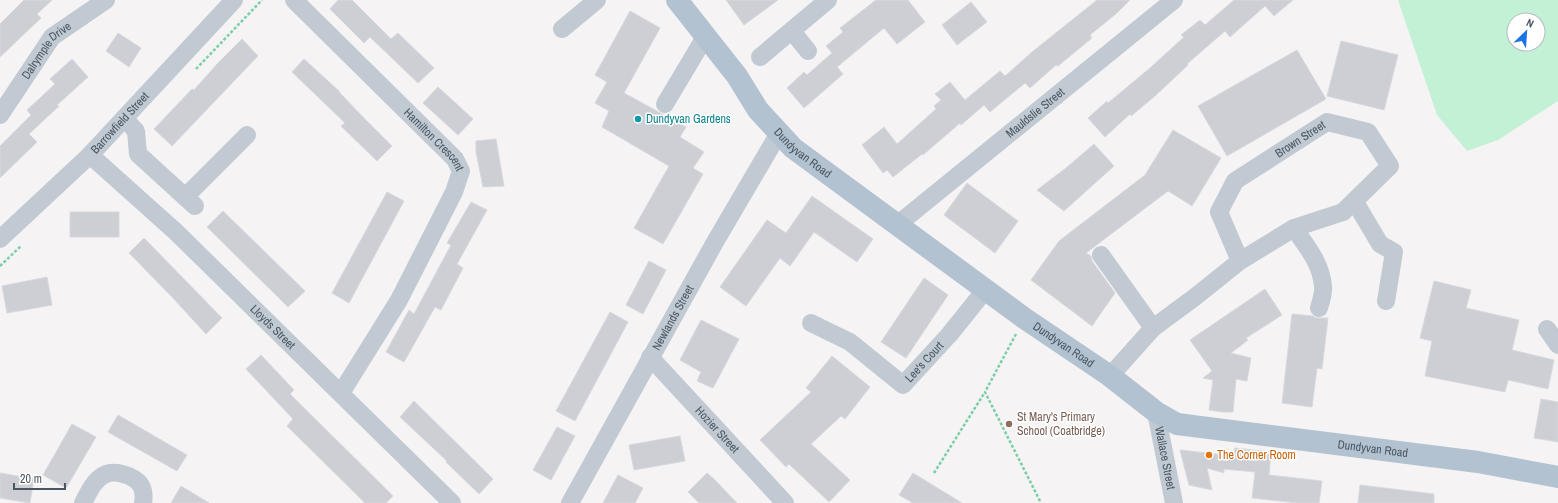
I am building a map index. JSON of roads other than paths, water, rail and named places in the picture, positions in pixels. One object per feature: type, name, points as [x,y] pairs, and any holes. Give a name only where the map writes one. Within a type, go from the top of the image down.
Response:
[{"type":"main road","name":"Dundyvan Road","points":[[677,0],[737,76],[758,110],[793,148],[1024,318],[1110,376],[1156,412],[1177,424],[1478,462],[1558,477]]},
{"type":"street","name":"Dalrymple Drive","points":[[0,115],[52,37],[106,0]]},
{"type":"street","name":"Barrowfield Street","points":[[0,239],[90,155],[234,0]]},
{"type":"street","name":"Hamilton Crescent","points":[[294,0],[456,159],[461,171],[454,192],[399,300],[342,393]]},
{"type":"street","points":[[562,29],[597,0]]},
{"type":"street","points":[[760,57],[828,0]]},
{"type":"street","name":"Mauldslie Street","points":[[897,225],[1174,0]]},
{"type":"street","points":[[792,31],[808,51]]},
{"type":"street","points":[[665,104],[705,37]]},
{"type":"street","points":[[124,118],[136,131],[138,154],[190,202],[247,134]]},
{"type":"street","name":"Brown Street","points":[[1110,376],[1153,328],[1240,261],[1294,228],[1343,212],[1355,202],[1390,166],[1368,132],[1327,122],[1235,181],[1219,212],[1240,261]]},
{"type":"street","name":"Newlands Street","points":[[570,503],[640,378],[650,357],[779,133]]},
{"type":"street","name":"Lloyds Street","points":[[90,155],[176,232],[342,393],[452,503]]},
{"type":"street","points":[[1355,202],[1380,244],[1394,252],[1386,301]]},
{"type":"street","points":[[1294,228],[1315,258],[1320,271],[1323,287],[1319,308]]},
{"type":"street","points":[[1101,255],[1153,328]]},
{"type":"street","name":"Lee's Court","points":[[811,323],[850,342],[903,385],[949,335],[986,289]]},
{"type":"street","points":[[1547,329],[1558,346]]},
{"type":"street","name":"Hozier Street","points":[[650,357],[785,503]]},
{"type":"street","name":"Wallace Street","points":[[1156,412],[1174,503]]},
{"type":"street","points":[[83,503],[95,482],[106,474],[117,471],[128,476],[141,485],[144,496],[143,503]]},
{"type":"place","name":"Dundyvan Gardens","points":[[638,119]]},
{"type":"place","name":"St Mary's Primary School (Coatbridge)","points":[[1009,424]]},
{"type":"place","name":"The Corner Room","points":[[1209,455]]}]
